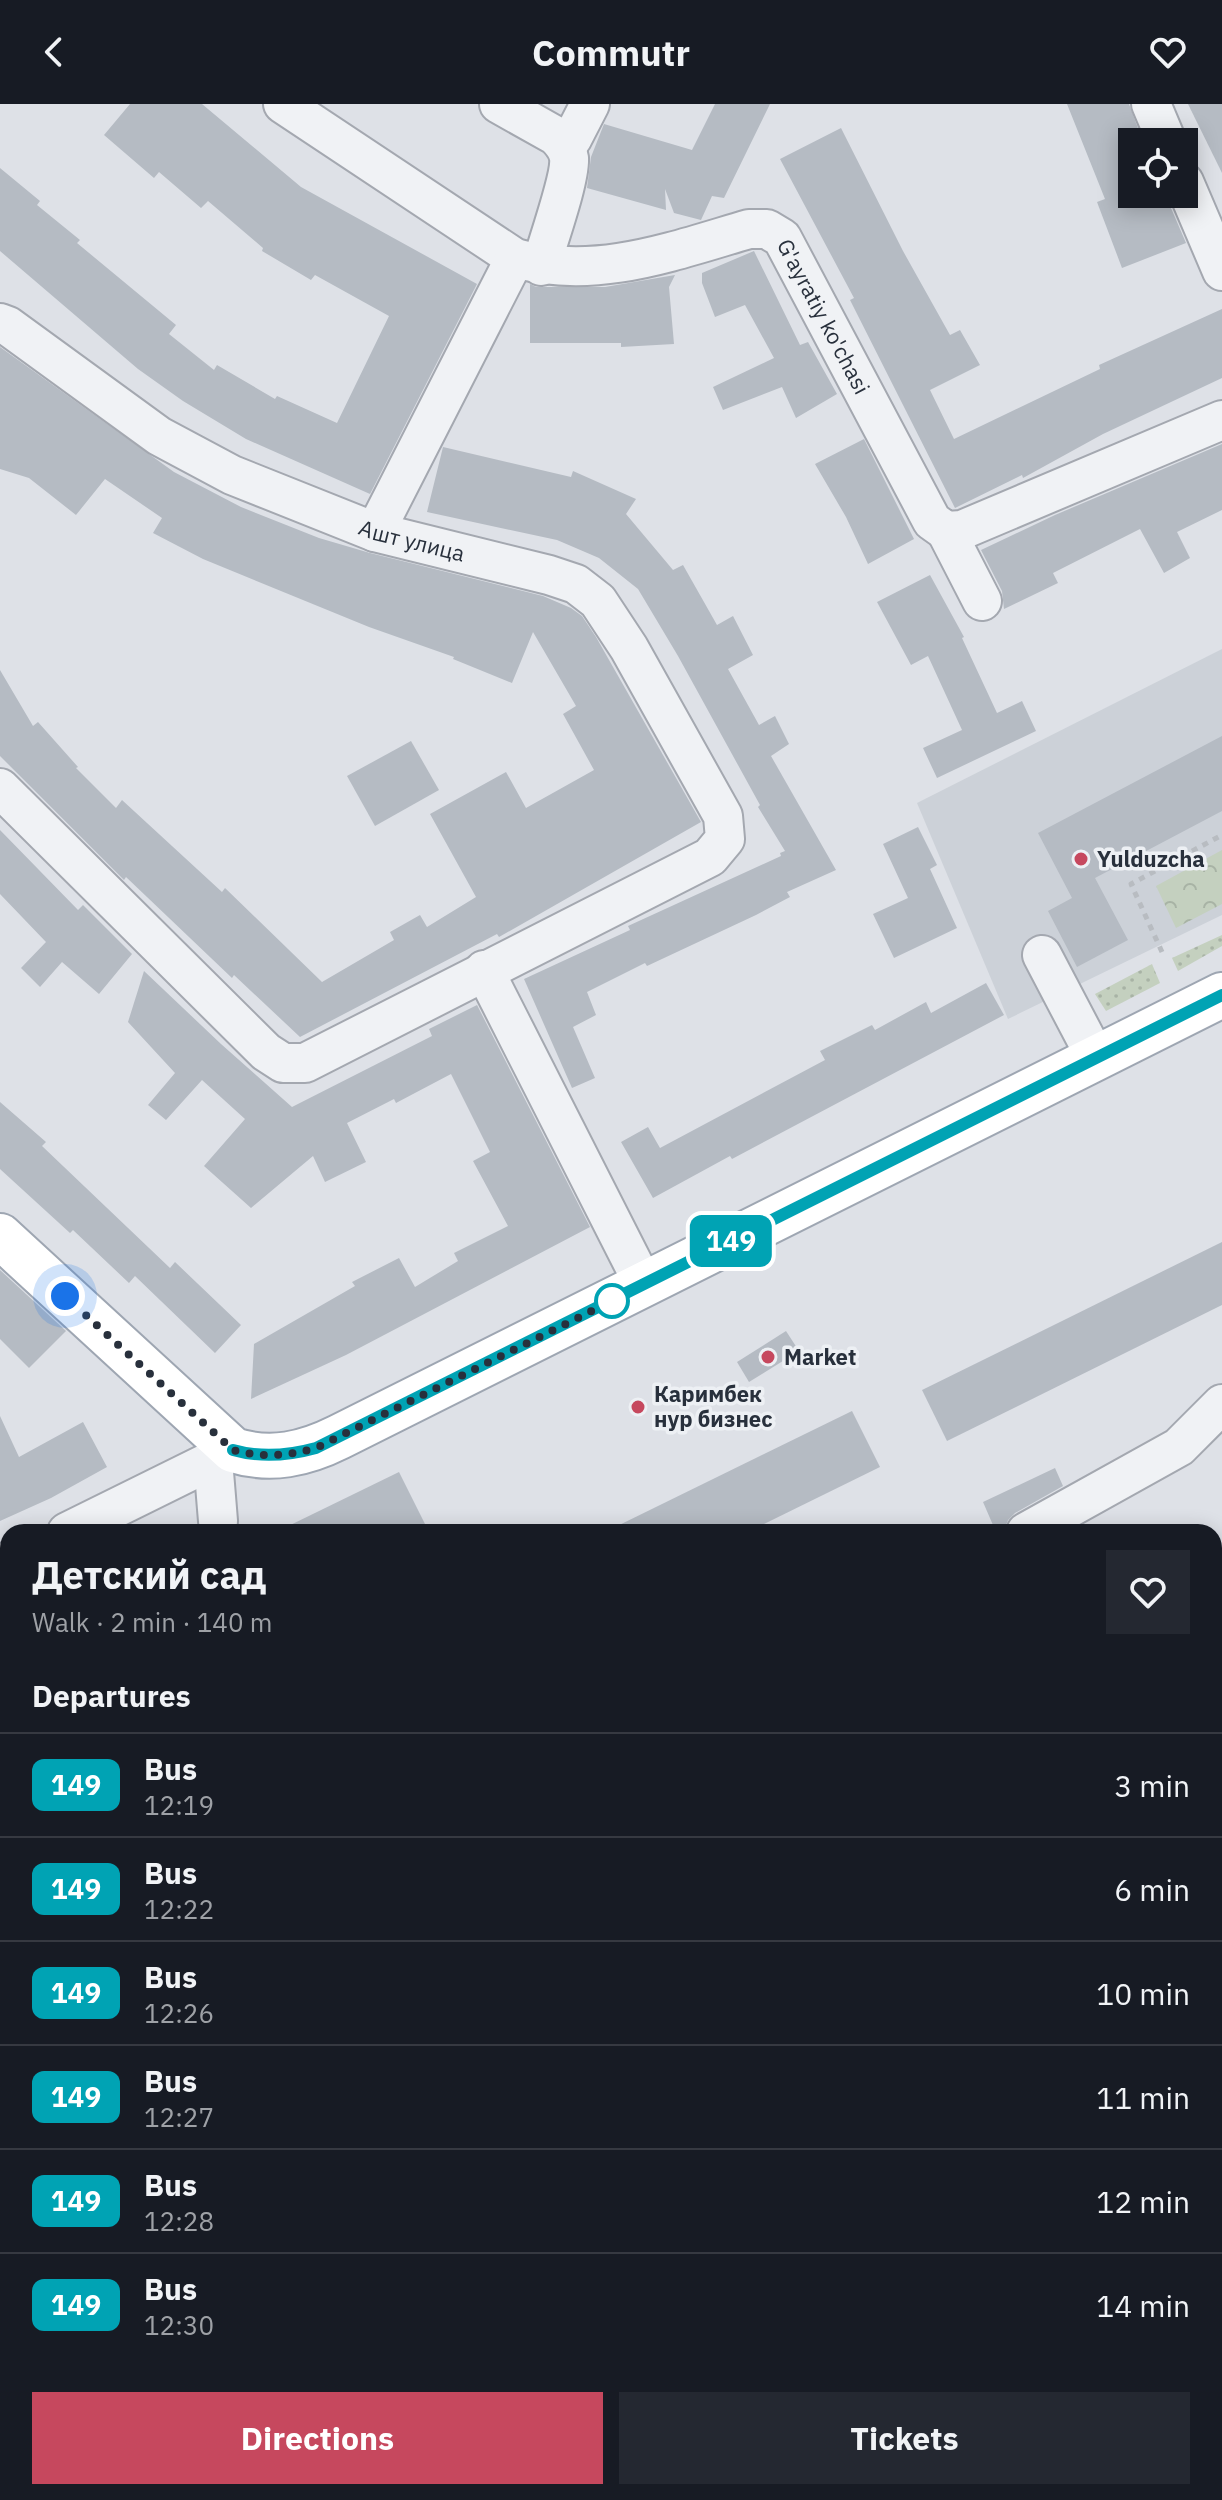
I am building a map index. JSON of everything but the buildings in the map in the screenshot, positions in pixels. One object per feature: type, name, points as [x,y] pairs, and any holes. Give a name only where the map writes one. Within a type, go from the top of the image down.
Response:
[{"type":"main road","points":[[0,1236],[223,1455],[289,1454],[316,1448],[1096,1058],[1219,1004]]},
{"type":"street","points":[[283,104],[528,262]]},
{"type":"street","points":[[375,532],[528,262],[567,176],[569,159],[564,144],[556,136],[499,104]]},
{"type":"street","points":[[564,144],[572,139],[590,104]]},
{"type":"street","points":[[1151,104],[1161,128]]},
{"type":"street","points":[[1195,208],[1222,271]]},
{"type":"street","name":"G'ayratiy ko'chasi","points":[[528,262],[589,267],[631,263],[749,229],[767,229],[782,238],[932,521],[946,531],[982,601]]},
{"type":"street","name":"Ашт улица","points":[[0,323],[159,436],[232,475],[375,532],[576,584],[598,601],[629,648],[723,816],[725,839],[710,857],[484,970]]},
{"type":"street","points":[[946,531],[962,530],[1222,420]]},
{"type":"street","points":[[0,788],[266,1052],[283,1063],[305,1063],[484,970],[644,1285]]},
{"type":"street","points":[[1042,955],[1096,1058]]},
{"type":"street","points":[[1040,1524],[1179,1447],[1222,1404]]},
{"type":"street","points":[[218,1521],[223,1455]]},
{"type":"street","points":[[83,1524],[223,1455]]},
{"type":"path","points":[[1162,952],[1131,884],[1222,835]]},
{"type":"shaded area","name":"Yulduzcha","points":[[1222,649],[1222,915],[1008,1019],[917,803]]},
{"type":"green space","points":[[1222,850],[1222,904],[1176,928],[1156,886]]},
{"type":"green space","points":[[1222,935],[1222,946],[1178,971],[1172,958]]},
{"type":"green space","points":[[1152,964],[1160,983],[1106,1011],[1095,994]]},
{"type":"bus line","name":"149","points":[[233,1450],[260,1456],[316,1448],[1222,995]]},
{"type":"place","name":"Yulduzcha","points":[[1081,859]]},
{"type":"place","name":"Market","points":[[768,1357]]},
{"type":"place","name":"Каримбек нур бизнес","points":[[638,1407]]},
{"type":"route","points":[[65,1296],[233,1450],[260,1456],[316,1448],[612,1301]]}]
